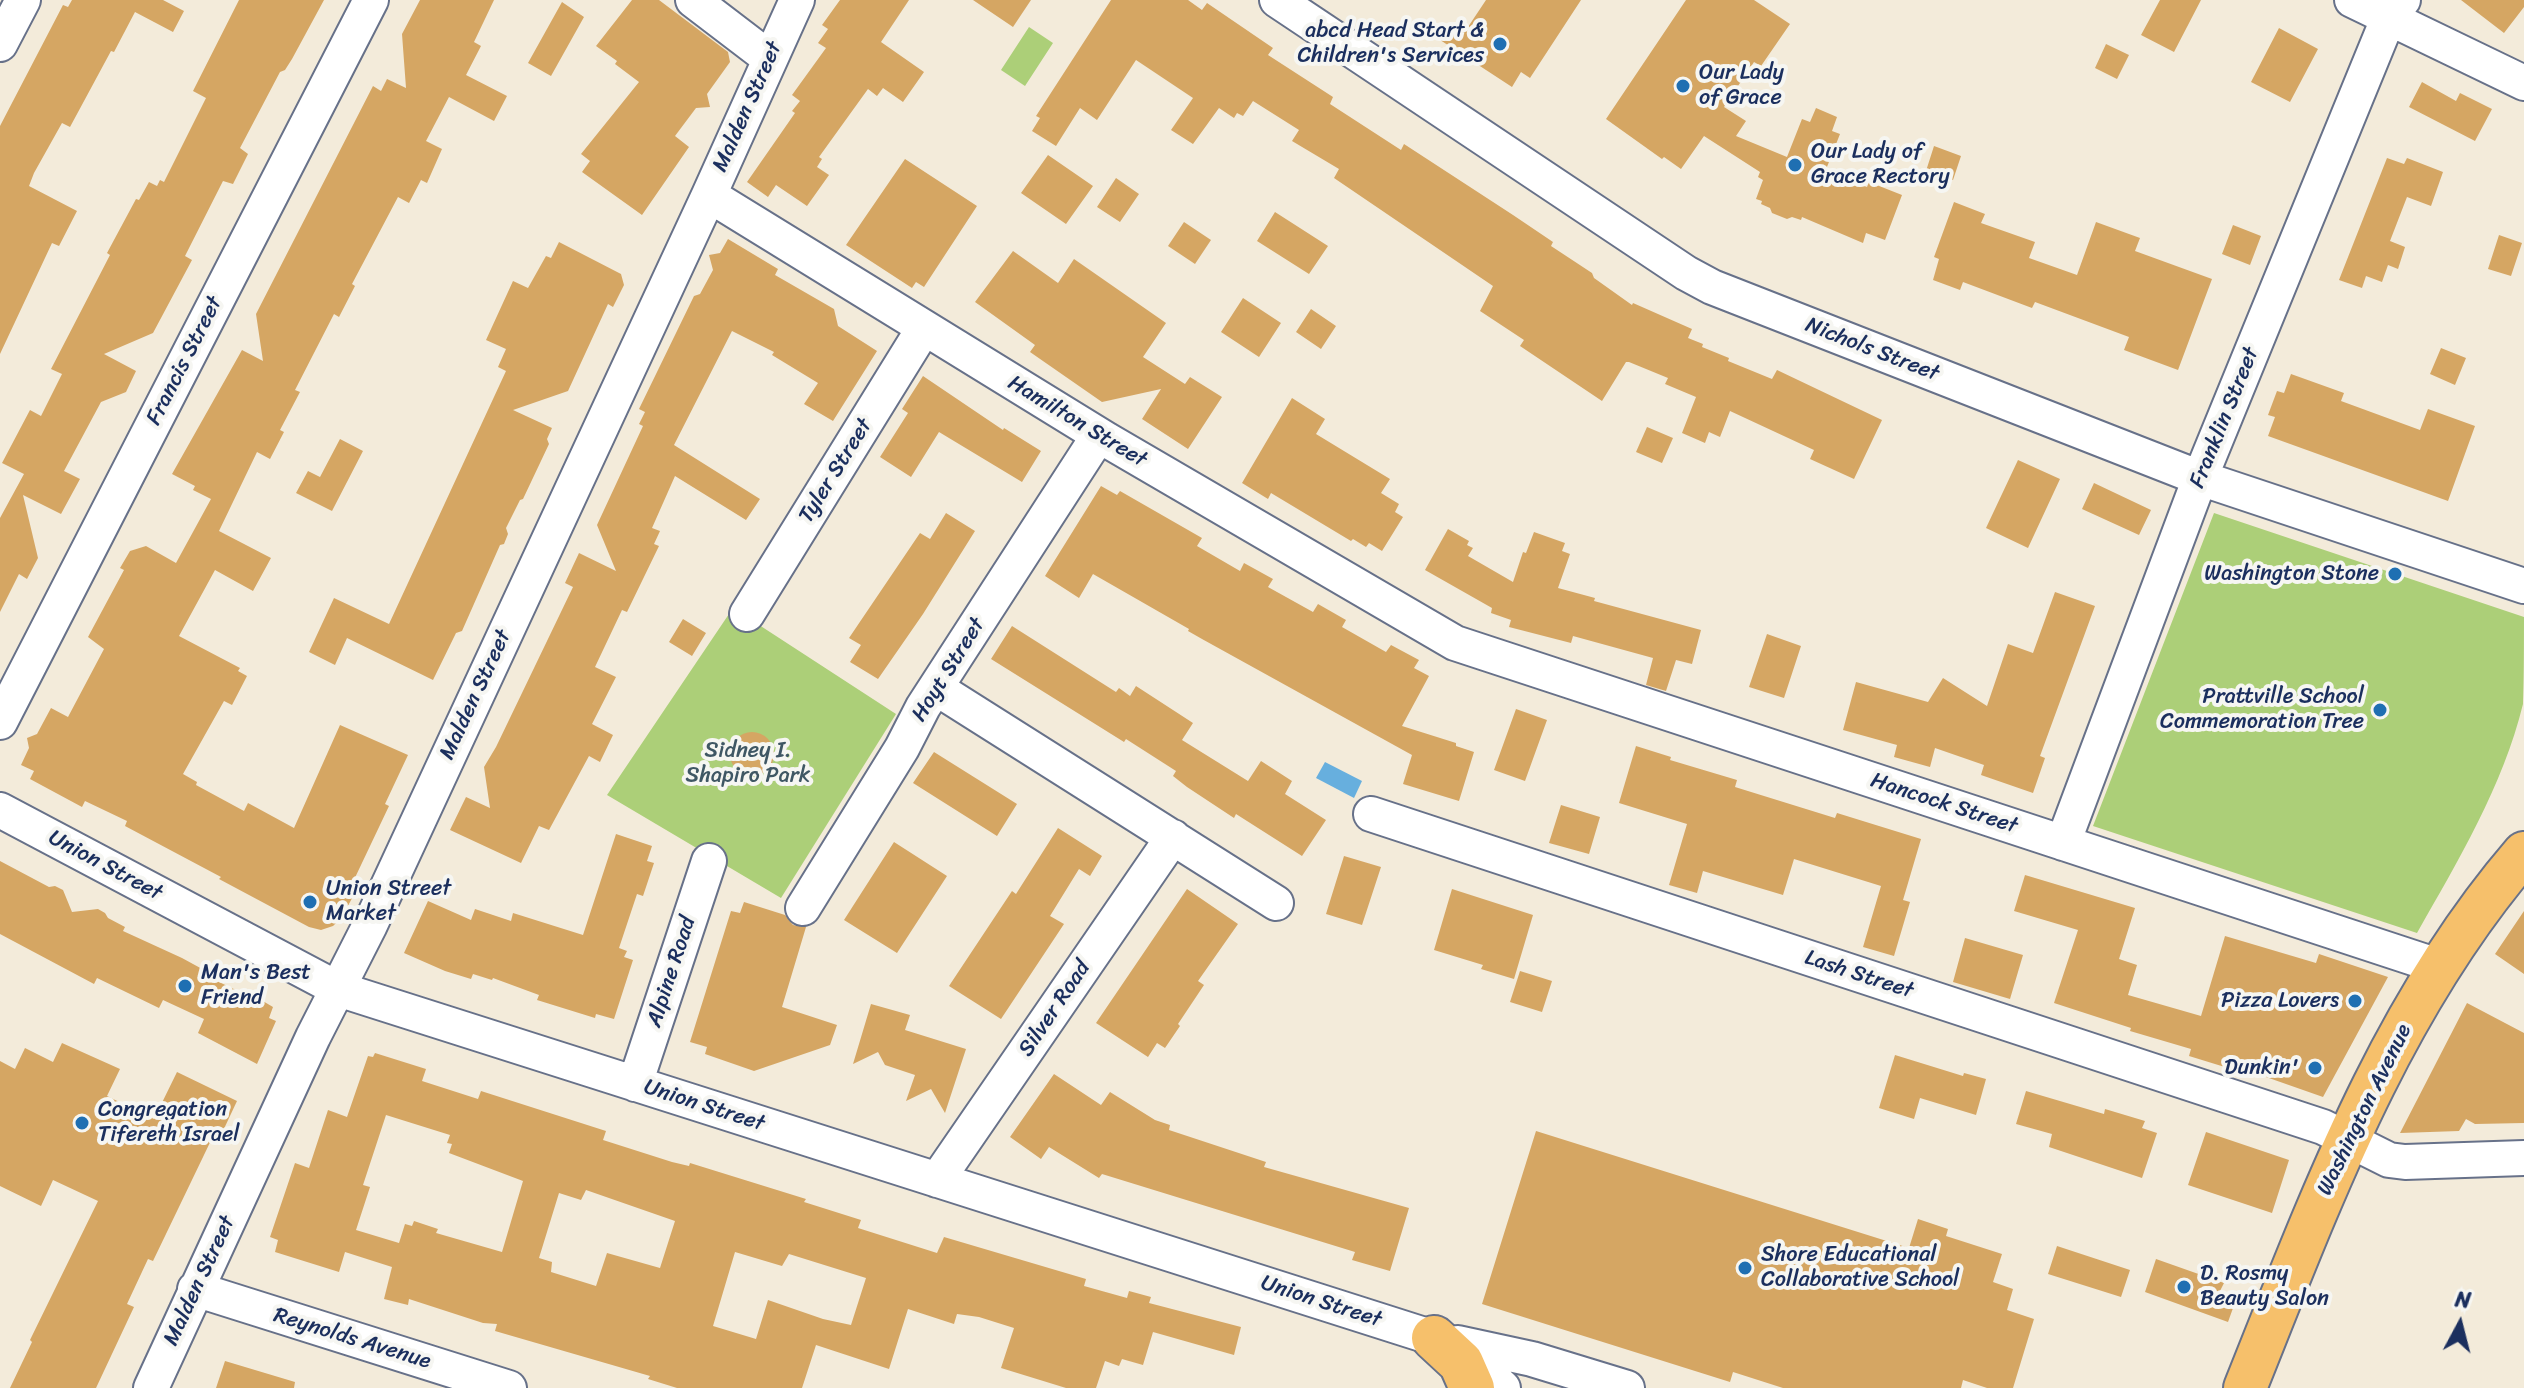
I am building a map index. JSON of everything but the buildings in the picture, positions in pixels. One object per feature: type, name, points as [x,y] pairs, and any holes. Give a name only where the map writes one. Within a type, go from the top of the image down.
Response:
[{"type":"highway","points":[[1434,1338],[1461,1363],[1472,1388]]},
{"type":"main road","name":"Washington Avenue","points":[[2245,1388],[2347,1137],[2438,966],[2524,853]]},
{"type":"street","points":[[0,44],[23,0]]},
{"type":"street","name":"Francis Street","points":[[0,722],[371,0]]},
{"type":"street","points":[[693,0],[769,58]]},
{"type":"street","name":"Malden Street","points":[[151,1388],[709,195],[797,0]]},
{"type":"street","name":"Nichols Street","points":[[1277,0],[1698,281],[2200,478],[2524,586]]},
{"type":"street","points":[[2352,0],[2396,9],[2524,83]]},
{"type":"street","name":"Franklin Street","points":[[2063,843],[2200,478],[2396,9]]},
{"type":"street","name":"Hamilton Street","points":[[709,195],[1099,435],[1450,640]]},
{"type":"street","name":"Tyler Street","points":[[747,614],[924,328]]},
{"type":"street","name":"Hoyt Street","points":[[803,908],[936,688],[1099,435]]},
{"type":"street","name":"Hancock Street","points":[[1450,640],[2438,966]]},
{"type":"street","points":[[936,688],[1276,903]]},
{"type":"street","name":"Union Street","points":[[0,810],[338,989],[1434,1338],[1532,1359],[1627,1388]]},
{"type":"street","name":"Lash Street","points":[[1371,814],[2347,1137],[2380,1156],[2398,1162],[2524,1158]]},
{"type":"street","name":"Silver Road","points":[[937,1180],[1173,837]]},
{"type":"street","name":"Alpine Road","points":[[635,1084],[709,861]]},
{"type":"street","name":"Reynolds Avenue","points":[[195,1289],[509,1388]]},
{"type":"street","name":"Union Street","points":[[1434,1338],[1472,1359],[1503,1388]]},
{"type":"green space","points":[[1029,27],[1053,43],[1025,86],[1001,70]]},
{"type":"green space","points":[[2214,513],[2524,617],[2523,704],[2504,764],[2478,822],[2417,933],[2093,826]]},
{"type":"green space","name":"Sidney I. Shapiro Park","points":[[733,608],[896,714],[781,898],[607,795]]},
{"type":"water","points":[[1325,762],[1362,781],[1354,798],[1316,778]]},
{"type":"place","name":"abcd Head Start & Children's Services","points":[[1500,44]]},
{"type":"place","name":"Our Lady of Grace","points":[[1683,86]]},
{"type":"place","name":"Our Lady of Grace Rectory","points":[[1795,165]]},
{"type":"place","name":"Washington Stone","points":[[2395,574]]},
{"type":"place","name":"Prattville School Commemoration Tree","points":[[2380,710]]},
{"type":"place","name":"Union Street Market","points":[[310,902]]},
{"type":"place","name":"Man's Best Friend","points":[[185,986]]},
{"type":"place","name":"Pizza Lovers","points":[[2355,1001]]},
{"type":"place","name":"Dunkin'","points":[[2315,1068]]},
{"type":"place","name":"Congregation Tifereth Israel","points":[[82,1123]]},
{"type":"place","name":"Shore Educational Collaborative School","points":[[1745,1268]]},
{"type":"place","name":"D. Rosmy Beauty Salon","points":[[2184,1287]]}]
